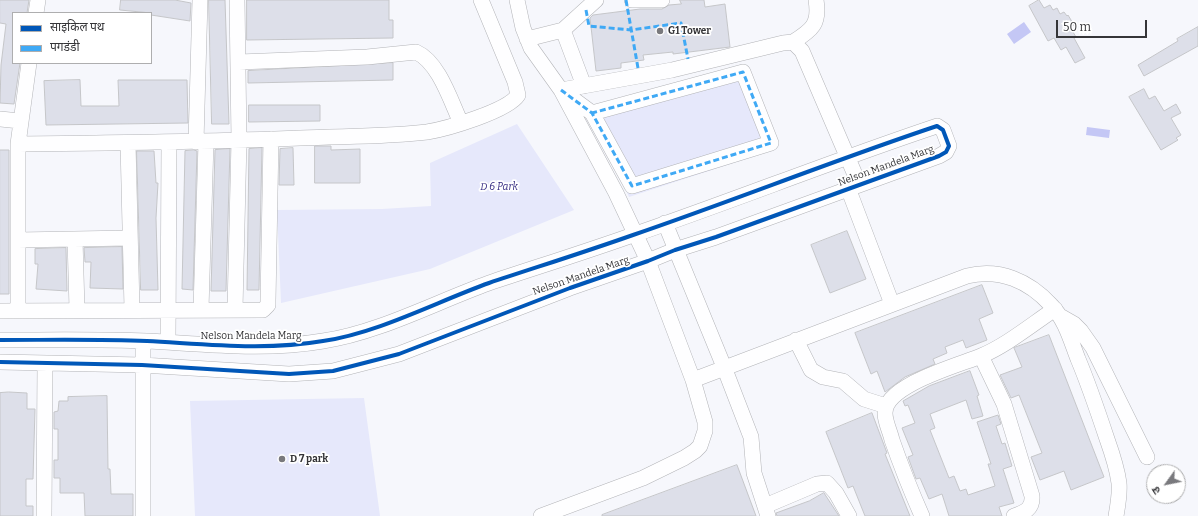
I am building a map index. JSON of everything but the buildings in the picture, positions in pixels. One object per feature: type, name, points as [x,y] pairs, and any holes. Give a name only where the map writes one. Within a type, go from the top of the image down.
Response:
[{"type":"street","points":[[36,12],[38,0]]},
{"type":"street","points":[[200,0],[201,309]]},
{"type":"street","points":[[235,310],[239,140],[237,0]]},
{"type":"street","points":[[18,144],[169,143],[426,132],[461,123],[510,104],[518,95],[516,82],[481,0]]},
{"type":"street","points":[[517,0],[527,39],[536,57],[561,90],[612,186],[648,261],[693,380],[705,422],[703,439],[695,451],[643,478],[541,516]]},
{"type":"street","points":[[527,39],[563,30],[596,0]]},
{"type":"street","points":[[632,0],[662,0]]},
{"type":"street","points":[[561,90],[672,70],[783,43],[793,42],[814,26],[817,18],[816,0]]},
{"type":"street","points":[[563,30],[584,86]]},
{"type":"street","points":[[793,42],[802,52],[847,156],[853,186],[892,304]]},
{"type":"street","points":[[239,62],[367,57],[416,52],[430,62],[437,73],[461,123]]},
{"type":"street","points":[[18,310],[18,144],[20,120],[29,64]]},
{"type":"street","points":[[561,90],[592,113],[632,186],[771,143],[743,72],[592,113]]},
{"type":"street","points":[[0,119],[20,120]]},
{"type":"street","name":"Nelson Mandela Marg","points":[[0,340],[143,341],[271,346],[304,344],[334,339],[369,329],[480,286],[635,235],[797,177],[847,156],[937,126],[943,130],[949,146],[946,152],[716,237],[675,250],[648,261],[519,306],[399,354],[352,368],[313,374],[289,374],[142,365],[0,362]]},
{"type":"street","points":[[0,311],[77,309],[201,309],[260,311],[268,305],[271,139]]},
{"type":"street","points":[[128,143],[132,309]]},
{"type":"street","points":[[168,342],[169,143]]},
{"type":"street","points":[[665,223],[751,437],[754,473],[766,511],[817,484],[827,483],[836,493],[849,516]]},
{"type":"street","points":[[18,240],[130,238]]},
{"type":"street","points":[[75,239],[77,309]]},
{"type":"street","points":[[693,380],[967,276],[980,272],[990,273],[1017,279],[1027,284],[1037,291],[1058,312],[1081,331],[1093,348],[1147,457]]},
{"type":"street","points":[[922,516],[900,462],[886,421],[886,406],[892,398],[916,382],[932,374],[981,356],[1058,312]]},
{"type":"street","points":[[1058,312],[1094,398],[1115,464],[1119,484],[1116,516]]},
{"type":"street","points":[[796,340],[811,370],[823,378],[843,381],[864,399],[886,406]]},
{"type":"street","points":[[143,341],[143,516]]},
{"type":"street","points":[[981,356],[1004,404],[1032,496],[1030,507],[1026,512],[1014,516]]},
{"type":"street","points":[[44,516],[45,363]]},
{"type":"green space","points":[[742,69],[773,150],[629,197],[590,107]]},
{"type":"green space","name":"D 6 Park","points":[[517,124],[574,210],[430,269],[281,303],[277,210],[382,209],[431,206],[430,163]]},
{"type":"green space","name":"D 7 park","points":[[364,398],[380,516],[195,516],[190,401]]},
{"type":"water","points":[[1024,22],[1031,32],[1014,44],[1007,34]]},
{"type":"water","points":[[1087,127],[1110,130],[1109,138],[1086,135]]},
{"type":"marked path","points":[[626,0],[638,68]]},
{"type":"marked path","points":[[586,10],[589,26],[631,30],[681,23],[688,59]]},
{"type":"marked path","points":[[561,90],[592,113],[632,186],[771,143],[743,72],[592,113]]},
{"type":"cycle path","points":[[0,340],[129,340],[235,346],[279,346],[344,337],[386,324],[489,283],[671,222],[861,152],[937,126],[943,130],[949,146],[946,152],[939,156],[570,288],[399,354],[333,371],[289,374],[142,365],[0,362]]},
{"type":"place","name":"G1 Tower","points":[[660,31]]},
{"type":"place","name":"D 7 park","points":[[282,459]]}]
